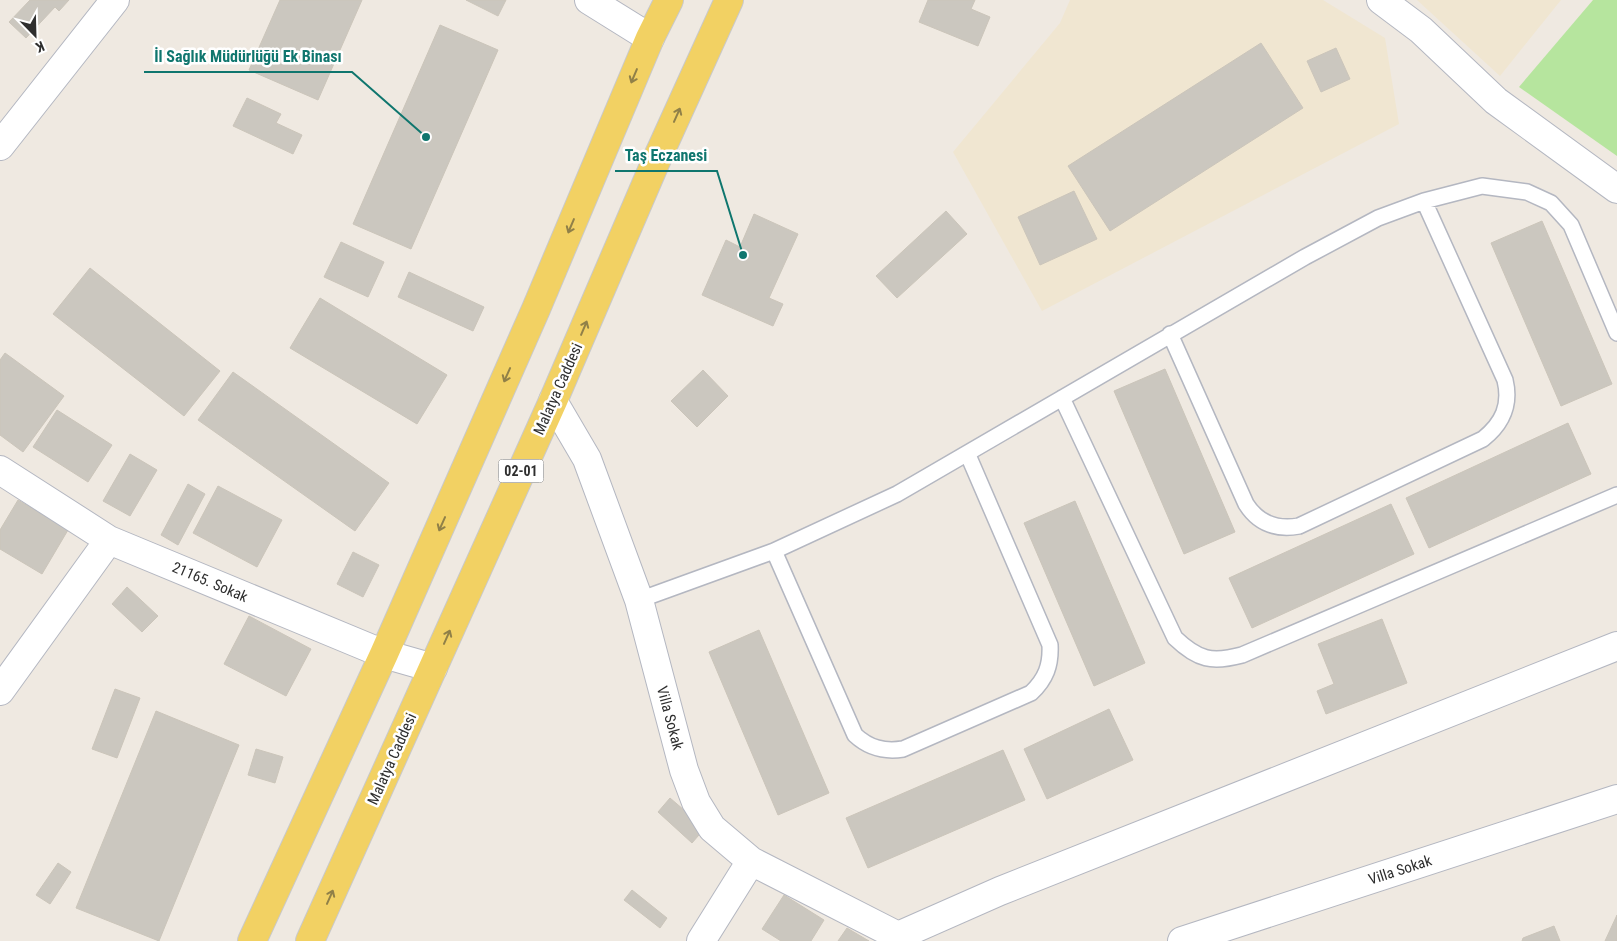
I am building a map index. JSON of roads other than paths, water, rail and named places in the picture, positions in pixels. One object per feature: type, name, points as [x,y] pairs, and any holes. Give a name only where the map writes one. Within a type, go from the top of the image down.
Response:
[{"type":"main road","points":[[252,941],[384,654],[536,309],[650,38],[669,0]]},
{"type":"main road","name":"Malatya Caddesi","points":[[310,941],[553,401],[656,161],[729,0]]},
{"type":"street","points":[[2,138],[115,0]]},
{"type":"street","points":[[589,0],[650,38]]},
{"type":"street","points":[[1381,0],[1421,30],[1496,101],[1617,189]]},
{"type":"street","name":"Villa Sokak","points":[[553,401],[587,459],[639,600],[684,770],[696,802],[712,828],[750,861],[899,939]]},
{"type":"street","name":"21165. Sokak","points":[[0,470],[109,540],[384,654],[433,668]]},
{"type":"street","points":[[0,691],[109,540]]},
{"type":"street","points":[[899,939],[1000,891],[1617,646]]},
{"type":"street","name":"Villa Sokak","points":[[1182,941],[1617,799]]},
{"type":"street","points":[[702,941],[750,861]]},
{"type":"lane","points":[[639,600],[774,550],[897,494],[968,455],[1170,334],[1378,218],[1424,201],[1482,186],[1527,192],[1550,203],[1571,225],[1617,333]]},
{"type":"lane","points":[[1170,334],[1246,504],[1258,518],[1276,527],[1299,526],[1483,439],[1501,420],[1506,408],[1507,389],[1505,380],[1424,201]]},
{"type":"lane","points":[[1062,398],[1175,638],[1194,653],[1221,661],[1242,655],[1617,495]]},
{"type":"lane","points":[[774,550],[855,735],[863,742],[882,750],[903,749],[1032,693],[1041,684],[1047,673],[1050,645],[968,455]]},
{"type":"place","name":"İl Sağlık Müdürlüğü Ek Binası","points":[[426,137]]},
{"type":"place","name":"Taş Eczanesi","points":[[743,255]]}]
